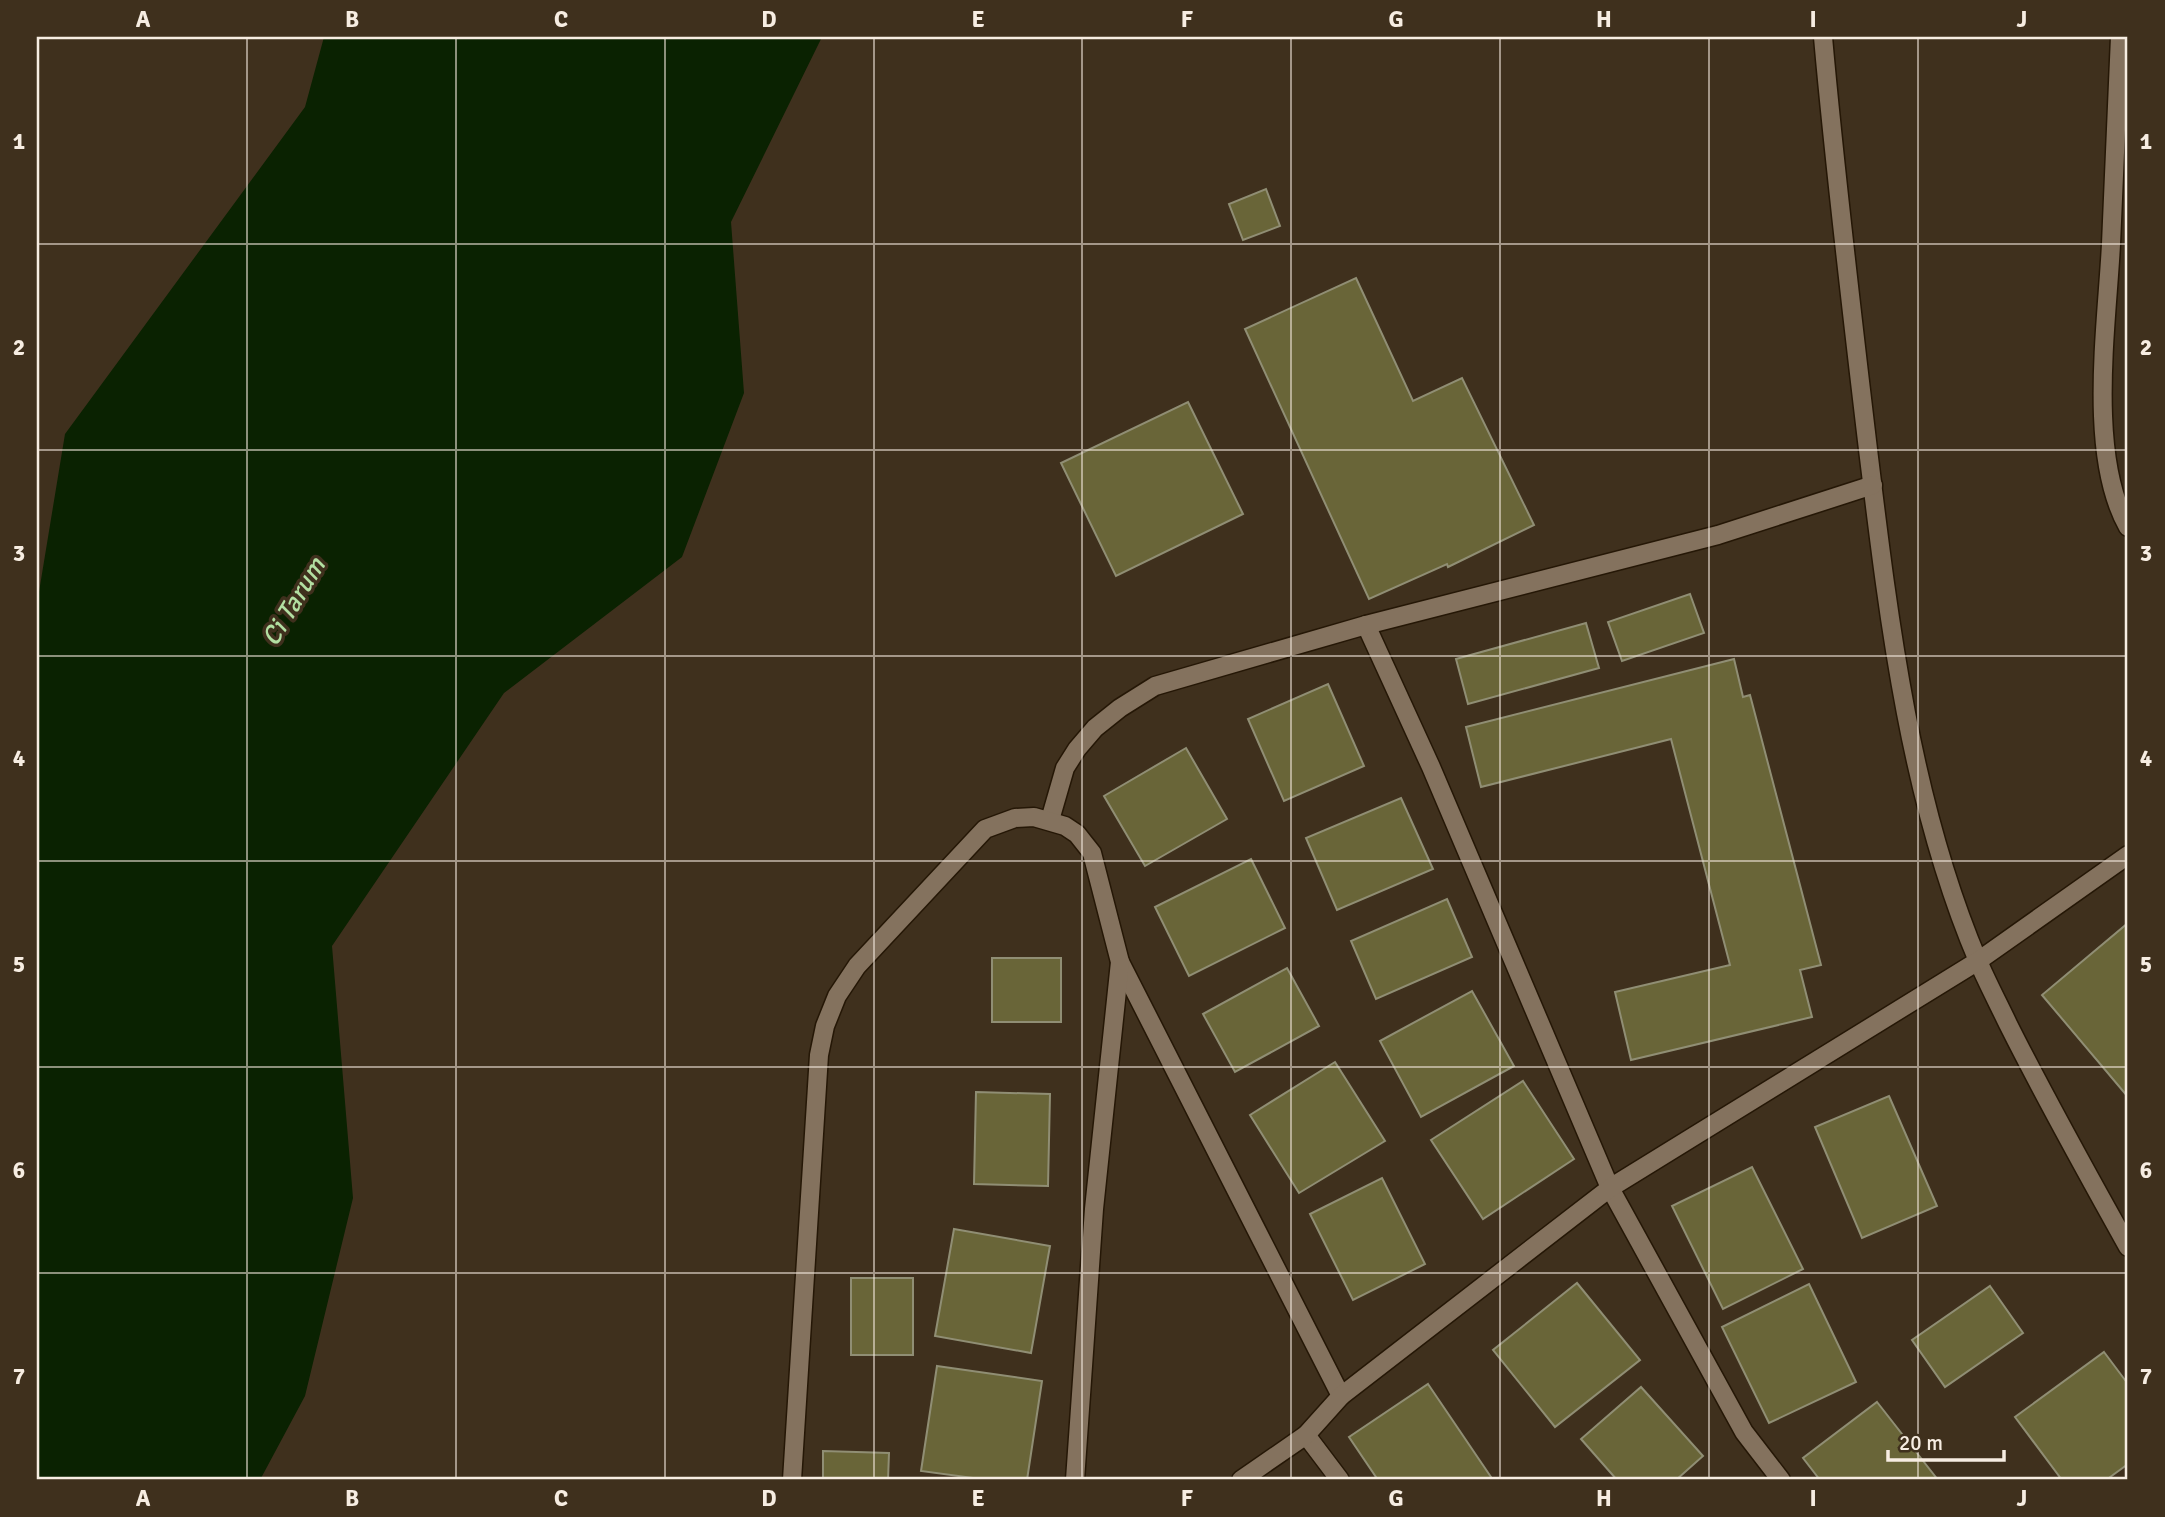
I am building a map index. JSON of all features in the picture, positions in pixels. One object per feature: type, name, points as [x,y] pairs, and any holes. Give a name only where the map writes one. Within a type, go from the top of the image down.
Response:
[{"type":"street","points":[[1823,37],[1835,165],[1873,485],[1895,643],[1920,779],[1944,867],[1978,961],[2028,1063],[2128,1247]]},
{"type":"street","points":[[2120,37],[2103,368],[2106,457],[2113,491],[2128,527]]},
{"type":"street","points":[[1050,820],[1065,768],[1077,749],[1095,728],[1155,686],[1366,625],[1718,535],[1873,485]]},
{"type":"street","points":[[1366,625],[1431,767],[1610,1188],[1744,1432],[1781,1480]]},
{"type":"street","points":[[792,1480],[819,1055],[824,1026],[837,996],[856,966],[985,829],[1015,818],[1050,820],[1077,834],[1092,853],[1120,962],[1340,1396]]},
{"type":"street","points":[[1241,1480],[1306,1435],[1340,1396],[1610,1188],[1978,961],[2128,855]]},
{"type":"street","points":[[1075,1480],[1094,1209],[1120,962]]},
{"type":"street","points":[[1306,1435],[1340,1480]]},
{"type":"water","name":"Ci Tarum","points":[[324,37],[822,37],[731,222],[744,393],[682,557],[504,693],[332,946],[353,1198],[305,1396],[260,1480],[37,1480],[37,604],[65,434],[305,107]]},
{"type":"building","points":[[1266,189],[1280,226],[1243,240],[1229,204]]},
{"type":"building","points":[[1356,278],[1413,401],[1462,378],[1534,525],[1448,567],[1447,564],[1369,599],[1245,329]]},
{"type":"building","points":[[1188,402],[1243,514],[1116,576],[1061,463]]},
{"type":"building","points":[[1690,594],[1704,633],[1622,661],[1608,622]]},
{"type":"building","points":[[1586,623],[1599,668],[1468,704],[1456,659]]},
{"type":"building","points":[[1734,659],[1743,697],[1750,695],[1821,965],[1800,970],[1812,1017],[1631,1060],[1615,992],[1730,965],[1671,739],[1481,787],[1466,727]]},
{"type":"building","points":[[1328,684],[1364,766],[1284,801],[1248,719]]},
{"type":"building","points":[[1186,748],[1227,819],[1145,866],[1104,796]]},
{"type":"building","points":[[1401,798],[1433,869],[1337,910],[1306,838]]},
{"type":"building","points":[[1251,859],[1285,928],[1189,976],[1155,907]]},
{"type":"building","points":[[1447,899],[1472,957],[1376,999],[1351,941]]},
{"type":"building","points":[[2128,923],[2128,1097],[2042,995]]},
{"type":"building","points":[[992,958],[1061,958],[1061,1022],[992,1022]]},
{"type":"building","points":[[1287,968],[1319,1026],[1235,1072],[1203,1014]]},
{"type":"building","points":[[1472,991],[1514,1066],[1421,1117],[1380,1041]]},
{"type":"building","points":[[1335,1062],[1385,1141],[1299,1193],[1250,1115]]},
{"type":"building","points":[[1523,1081],[1574,1159],[1483,1219],[1431,1140]]},
{"type":"building","points":[[976,1092],[1050,1094],[1048,1186],[974,1184]]},
{"type":"building","points":[[1889,1096],[1937,1206],[1862,1238],[1815,1127]]},
{"type":"building","points":[[1752,1167],[1803,1269],[1723,1309],[1672,1206]]},
{"type":"building","points":[[1382,1178],[1425,1264],[1353,1300],[1310,1214]]},
{"type":"building","points":[[954,1229],[1050,1246],[1031,1353],[935,1336]]},
{"type":"building","points":[[851,1278],[913,1278],[913,1355],[851,1355]]},
{"type":"building","points":[[1577,1283],[1640,1360],[1555,1427],[1493,1350]]},
{"type":"building","points":[[1809,1284],[1856,1382],[1769,1423],[1722,1327]]},
{"type":"building","points":[[1990,1286],[2023,1333],[1945,1387],[1912,1340]]},
{"type":"building","points":[[2104,1352],[2128,1384],[2128,1464],[2106,1480],[2062,1480],[2015,1417]]},
{"type":"building","points":[[937,1366],[1042,1381],[1027,1480],[988,1480],[921,1471]]},
{"type":"building","points":[[1428,1384],[1493,1480],[1378,1480],[1349,1437]]},
{"type":"building","points":[[1641,1387],[1703,1456],[1676,1480],[1617,1480],[1581,1439]]},
{"type":"building","points":[[1877,1402],[1938,1480],[1820,1480],[1803,1458]]},
{"type":"building","points":[[823,1451],[889,1453],[888,1480],[823,1480]]}]
